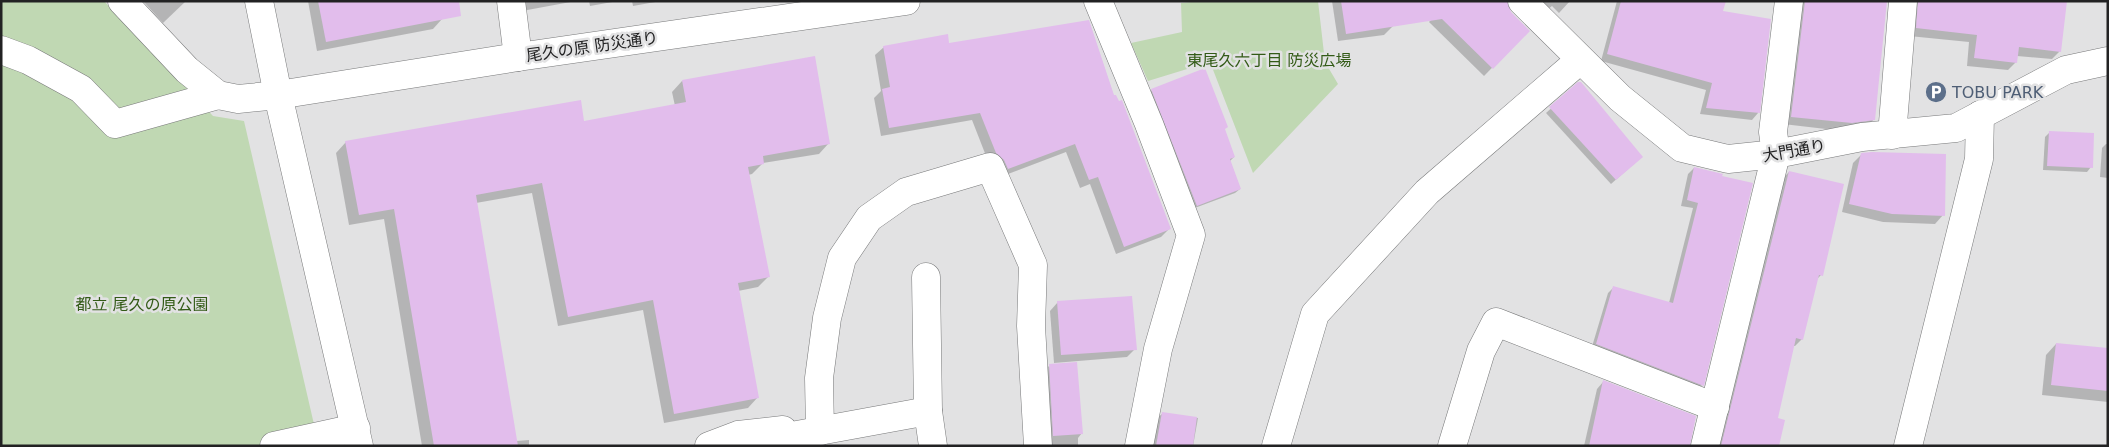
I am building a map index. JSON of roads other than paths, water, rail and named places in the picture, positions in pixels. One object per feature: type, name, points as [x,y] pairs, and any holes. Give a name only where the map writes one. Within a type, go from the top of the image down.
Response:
[{"type":"street","points":[[122,1],[187,70],[218,95]]},
{"type":"street","points":[[259,1],[278,95],[357,437],[274,446]]},
{"type":"street","points":[[511,1],[518,57]]},
{"type":"street","name":"尾久の原 防災通り","points":[[218,95],[238,99],[278,95],[518,57],[906,1]]},
{"type":"street","points":[[1098,1],[1149,124],[1191,235],[1158,349],[1139,446]]},
{"type":"street","name":"大門通り","points":[[1522,1],[1620,98],[1682,148],[1728,159],[1776,154],[1862,137],[1956,128],[2066,70],[2108,61]]},
{"type":"street","points":[[1705,446],[1776,154],[1773,132],[1789,1]]},
{"type":"street","points":[[1892,135],[1903,1]]},
{"type":"street","points":[[1,50],[28,60],[81,89],[115,124],[218,95]]},
{"type":"street","points":[[1276,446],[1315,314],[1427,192],[1580,60]]},
{"type":"street","points":[[1908,446],[1979,159],[1980,116]]},
{"type":"street","points":[[820,431],[819,378],[826,318],[842,258],[869,218],[906,192],[990,167],[1033,265],[1031,326],[1038,446]]},
{"type":"street","points":[[926,277],[928,412],[933,446]]},
{"type":"street","points":[[1452,446],[1481,351],[1496,322],[1714,407]]},
{"type":"street","points":[[709,446],[738,434],[783,430],[789,441],[820,431],[928,412]]},
{"type":"place","name":"TOBU PARK","points":[[1936,92]]},
{"type":"park label","name":"東尾久六丁目 防災広場","points":[[1269,60]]},
{"type":"park label","name":"都立 尾久の原公園","points":[[142,304]]}]
